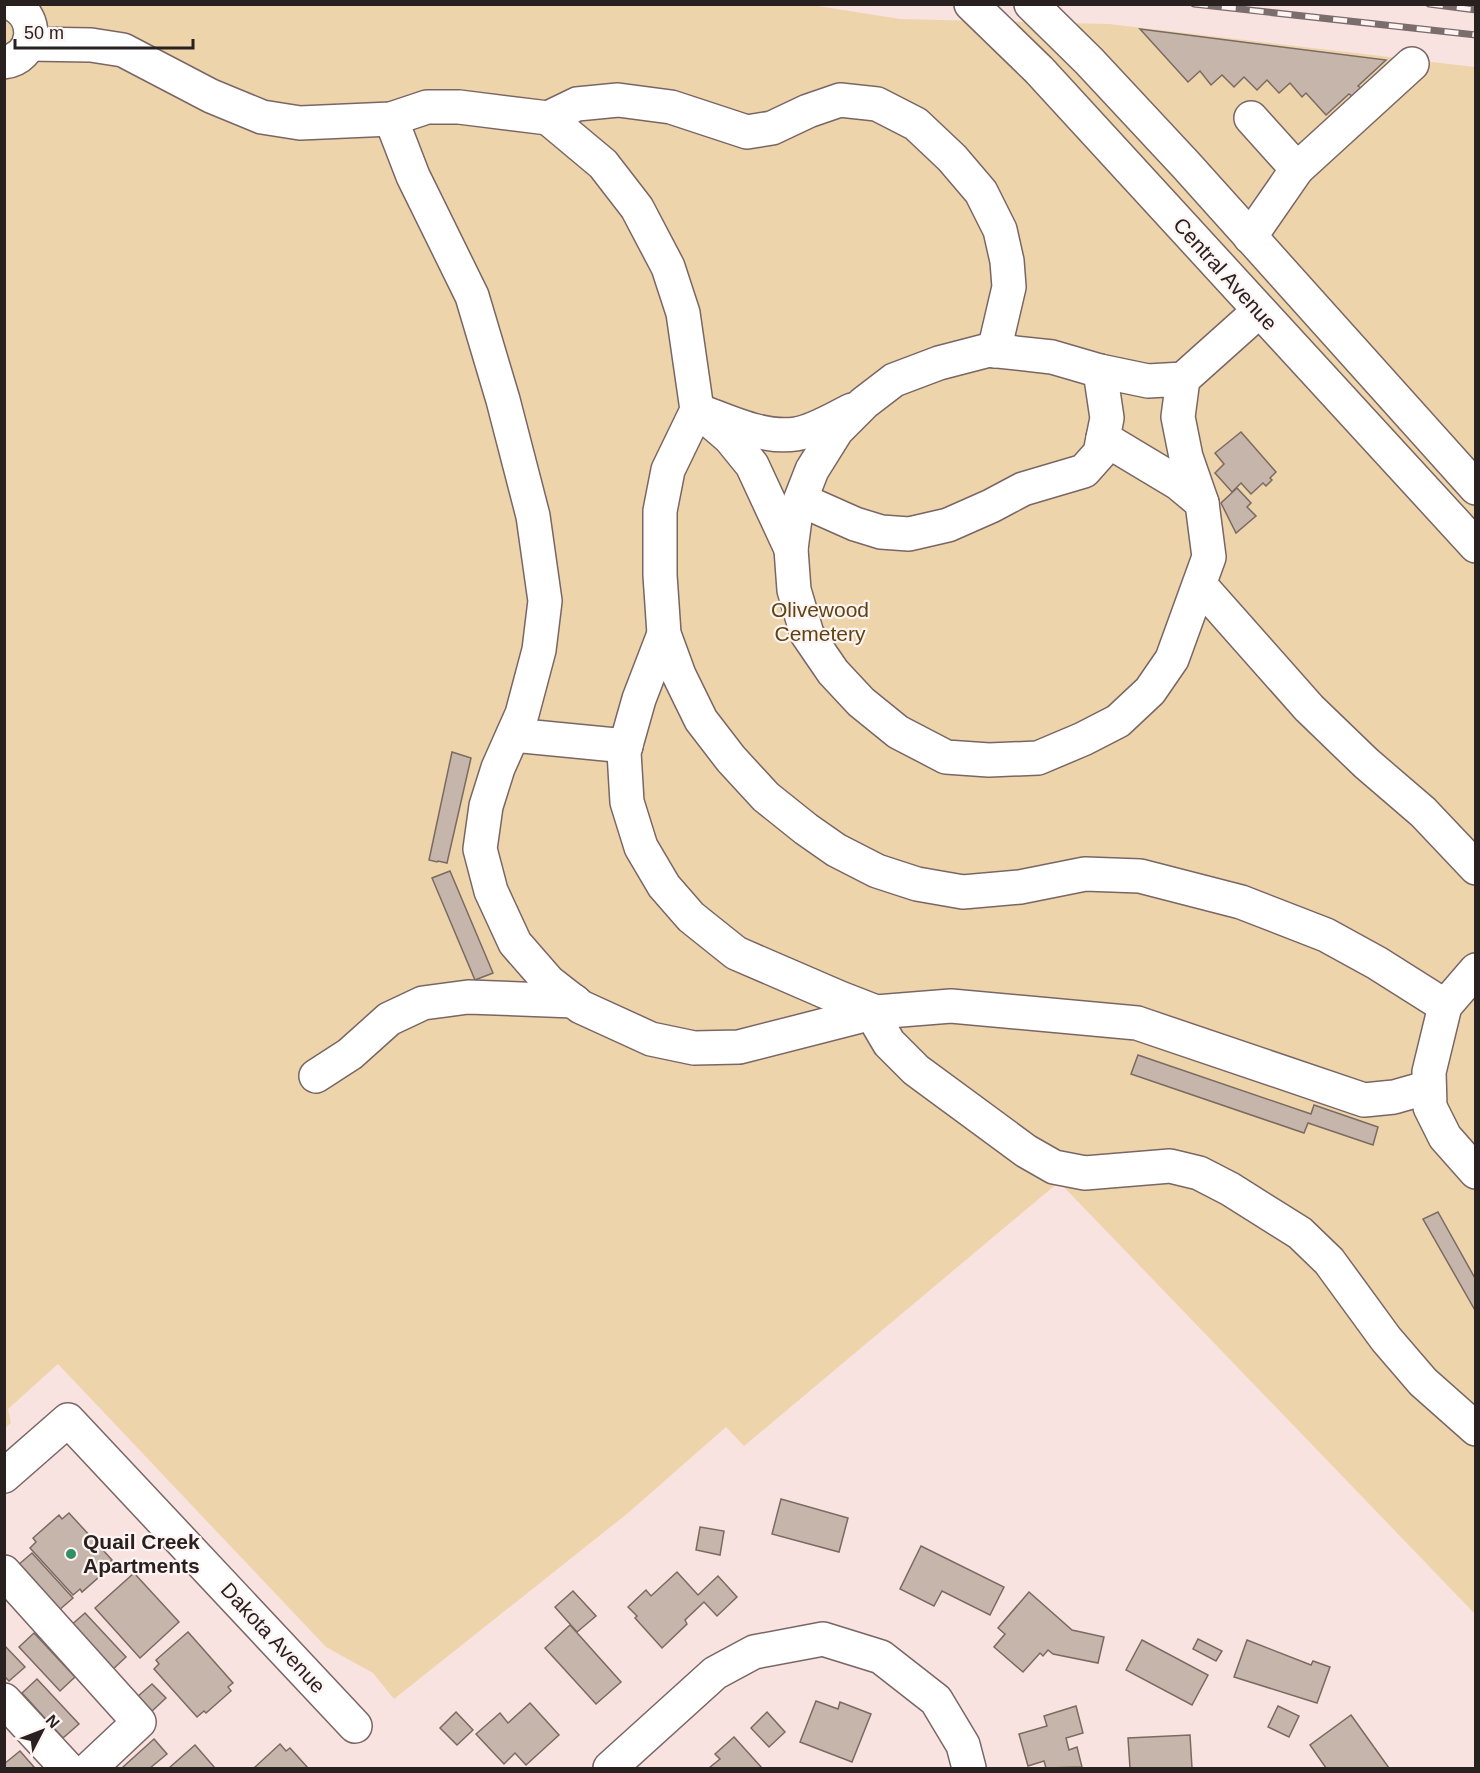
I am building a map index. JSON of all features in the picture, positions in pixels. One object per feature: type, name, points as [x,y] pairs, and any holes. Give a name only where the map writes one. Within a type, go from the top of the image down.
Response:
[{"type":"main road","points":[[12,4],[26,14],[32,34],[17,53]]},
{"type":"main road","name":"Central Avenue","points":[[971,4],[1039,70],[1476,546]]},
{"type":"main road","name":"Central Avenue","points":[[1031,4],[1089,61],[1476,488]]},
{"type":"main road","points":[[17,53],[91,45],[123,50],[211,96],[262,117],[300,123],[391,119],[427,107],[459,107],[548,118],[577,104],[618,100],[671,107],[747,132],[772,128],[840,99],[877,104],[916,124],[952,158],[981,192],[1000,230],[1007,261],[1009,287],[994,351]]},
{"type":"main road","points":[[1250,237],[1297,169],[1412,64]]},
{"type":"main road","points":[[548,118],[603,165],[637,208],[668,267],[683,313],[698,410],[668,470],[660,511],[660,575],[664,634],[679,675],[701,720],[731,759],[766,797],[836,850],[877,871],[917,884],[963,892],[1020,887],[1085,874],[1140,876],[1240,902],[1326,935],[1377,963],[1445,1006]]},
{"type":"main road","points":[[1251,118],[1297,169]]},
{"type":"main road","points":[[391,119],[412,176],[472,296],[503,400],[533,516],[545,601],[539,650],[522,714],[498,768],[486,806],[480,849],[491,891],[515,943],[549,982],[581,1007],[651,1039],[694,1048],[739,1047],[876,1012],[951,1006],[1137,1023],[1364,1100],[1394,1097],[1429,1087]]},
{"type":"main road","points":[[1183,380],[1148,381],[1100,371],[1052,357],[989,350],[939,363],[894,380],[864,403],[837,430],[812,470],[796,511],[791,549],[794,590],[807,634],[833,672],[861,702],[898,732],[946,757],[989,760],[1038,758],[1118,721],[1150,691],[1172,659],[1209,557],[1202,503],[1186,457],[1178,417],[1183,380],[1259,311]]},
{"type":"main road","points":[[801,500],[855,524],[881,532],[909,534],[948,525],[1023,489],[1084,471],[1100,453],[1107,418],[1100,371]]},
{"type":"main road","points":[[698,410],[737,425],[771,434],[797,434],[830,421],[864,403]]},
{"type":"main road","points":[[698,410],[730,438],[752,465],[791,549]]},
{"type":"main road","points":[[1103,438],[1178,483],[1202,503]]},
{"type":"main road","points":[[1200,585],[1309,708],[1366,763],[1423,812],[1476,868]]},
{"type":"main road","points":[[664,634],[639,699],[624,752],[627,802],[641,847],[664,886],[691,917],[736,953],[840,999],[876,1012]]},
{"type":"main road","points":[[513,735],[626,747]]},
{"type":"main road","points":[[1476,970],[1445,1006],[1429,1072],[1430,1107],[1445,1137],[1476,1172]]},
{"type":"main road","points":[[316,1076],[350,1054],[389,1019],[423,1003],[468,997],[574,1001]]},
{"type":"main road","points":[[876,1012],[879,1026],[889,1043],[916,1070],[1026,1151],[1054,1167],[1085,1173],[1170,1166],[1199,1173],[1230,1189],[1300,1233],[1329,1261],[1386,1339],[1423,1382],[1476,1429]]},
{"type":"main road","name":"Dakota Avenue","points":[[4,1476],[68,1419],[355,1726]]},
{"type":"main road","points":[[4,1572],[139,1722],[90,1768]]},
{"type":"main road","points":[[609,1768],[716,1673],[754,1652],[823,1639],[881,1657],[936,1700],[963,1745],[969,1768]]},
{"type":"main road","points":[[4,1700],[67,1768]]},
{"type":"green space","name":"Olivewood Cemetery","points":[[5,5],[812,5],[900,19],[1109,24],[1475,67],[1475,1614],[1059,1182],[744,1446],[726,1427],[628,1513],[394,1699],[373,1673],[326,1647],[58,1364],[8,1409],[11,1423],[5,1428]]},
{"type":"building","points":[[1140,29],[1386,60],[1358,86],[1361,88],[1352,96],[1349,94],[1326,115],[1306,93],[1302,97],[1290,83],[1279,93],[1267,80],[1257,90],[1244,77],[1234,87],[1222,75],[1211,85],[1200,71],[1188,82]]},
{"type":"building","points":[[1241,432],[1276,472],[1266,486],[1263,483],[1251,494],[1241,483],[1232,492],[1215,473],[1224,464],[1215,453]]},
{"type":"building","points":[[1237,488],[1251,503],[1247,507],[1256,516],[1236,533],[1221,503]]},
{"type":"building","points":[[452,752],[471,758],[447,863],[429,860]]},
{"type":"building","points":[[450,871],[493,973],[475,980],[432,878]]},
{"type":"building","points":[[1138,1055],[1311,1114],[1314,1105],[1378,1127],[1373,1145],[1308,1123],[1304,1133],[1131,1074]]},
{"type":"building","points":[[1438,1212],[1476,1280],[1476,1312],[1423,1219]]},
{"type":"building","points":[[781,1499],[848,1518],[839,1552],[772,1534]]},
{"type":"building","name":"Quail Creek Apartments","points":[[69,1513],[112,1560],[106,1566],[108,1569],[82,1592],[80,1589],[73,1595],[30,1548],[36,1542],[33,1538],[59,1515],[62,1519]]},
{"type":"building","points":[[700,1527],[724,1531],[720,1555],[696,1550]]},
{"type":"building","points":[[921,1546],[1004,1587],[990,1615],[942,1591],[934,1606],[900,1589]]},
{"type":"building","name":"Quail Creek Apartments","points":[[32,1553],[73,1598],[58,1611],[17,1566]]},
{"type":"building","points":[[677,1572],[698,1595],[718,1576],[737,1597],[717,1616],[704,1602],[685,1620],[687,1624],[662,1648],[628,1607],[646,1590],[651,1596]]},
{"type":"building","points":[[134,1573],[179,1622],[140,1658],[95,1608]]},
{"type":"building","points":[[573,1591],[596,1616],[577,1632],[555,1607]]},
{"type":"building","points":[[1029,1592],[1072,1630],[1104,1637],[1098,1663],[1053,1654],[1048,1650],[1043,1656],[1040,1653],[1023,1672],[994,1647],[1005,1634],[998,1628]]},
{"type":"building","name":"Quail Creek Apartments","points":[[85,1613],[126,1657],[111,1671],[69,1627]]},
{"type":"building","points":[[570,1625],[621,1682],[596,1704],[545,1648]]},
{"type":"building","name":"Quail Creek Apartments","points":[[188,1632],[233,1683],[228,1687],[231,1691],[206,1713],[204,1711],[197,1717],[154,1669],[159,1664],[156,1660]]},
{"type":"building","points":[[34,1633],[75,1677],[60,1691],[19,1647]]},
{"type":"building","points":[[1198,1639],[1222,1651],[1216,1661],[1193,1649]]},
{"type":"building","points":[[1142,1640],[1208,1675],[1192,1705],[1126,1670]]},
{"type":"building","points":[[1247,1640],[1311,1665],[1313,1661],[1330,1667],[1317,1703],[1234,1677]]},
{"type":"building","points":[[4,1645],[25,1667],[9,1681],[4,1676]]},
{"type":"building","points":[[37,1679],[79,1724],[63,1738],[22,1693]]},
{"type":"building","points":[[152,1684],[166,1698],[151,1712],[137,1697]]},
{"type":"building","points":[[816,1701],[838,1709],[840,1702],[871,1714],[852,1762],[800,1742]]},
{"type":"building","points":[[530,1703],[559,1735],[526,1765],[515,1753],[504,1764],[476,1734],[500,1713],[508,1723]]},
{"type":"building","points":[[1076,1706],[1083,1733],[1066,1738],[1069,1750],[1077,1747],[1082,1767],[1046,1768],[1044,1761],[1028,1766],[1019,1734],[1047,1726],[1044,1716]]},
{"type":"building","points":[[1278,1706],[1299,1716],[1289,1737],[1268,1727]]},
{"type":"building","points":[[456,1712],[473,1730],[457,1745],[440,1728]]},
{"type":"building","points":[[767,1712],[785,1732],[769,1747],[751,1728]]},
{"type":"building","points":[[1351,1715],[1389,1768],[1326,1768],[1310,1745]]},
{"type":"building","points":[[1190,1735],[1192,1768],[1130,1768],[1128,1738]]},
{"type":"building","points":[[734,1737],[762,1768],[709,1768],[720,1759],[715,1754]]},
{"type":"building","points":[[154,1739],[167,1754],[150,1768],[123,1767]]},
{"type":"building","points":[[280,1744],[286,1751],[290,1748],[308,1768],[255,1767]]},
{"type":"building","points":[[195,1745],[215,1768],[169,1768]]},
{"type":"building","points":[[20,1751],[34,1767],[4,1768],[4,1764]]},
{"type":"railway","points":[[1194,4],[1476,35]]},
{"type":"railway","points":[[1429,4],[1476,10]]},
{"type":"place","name":"Quail Creek Apartments","points":[[71,1554]]}]
